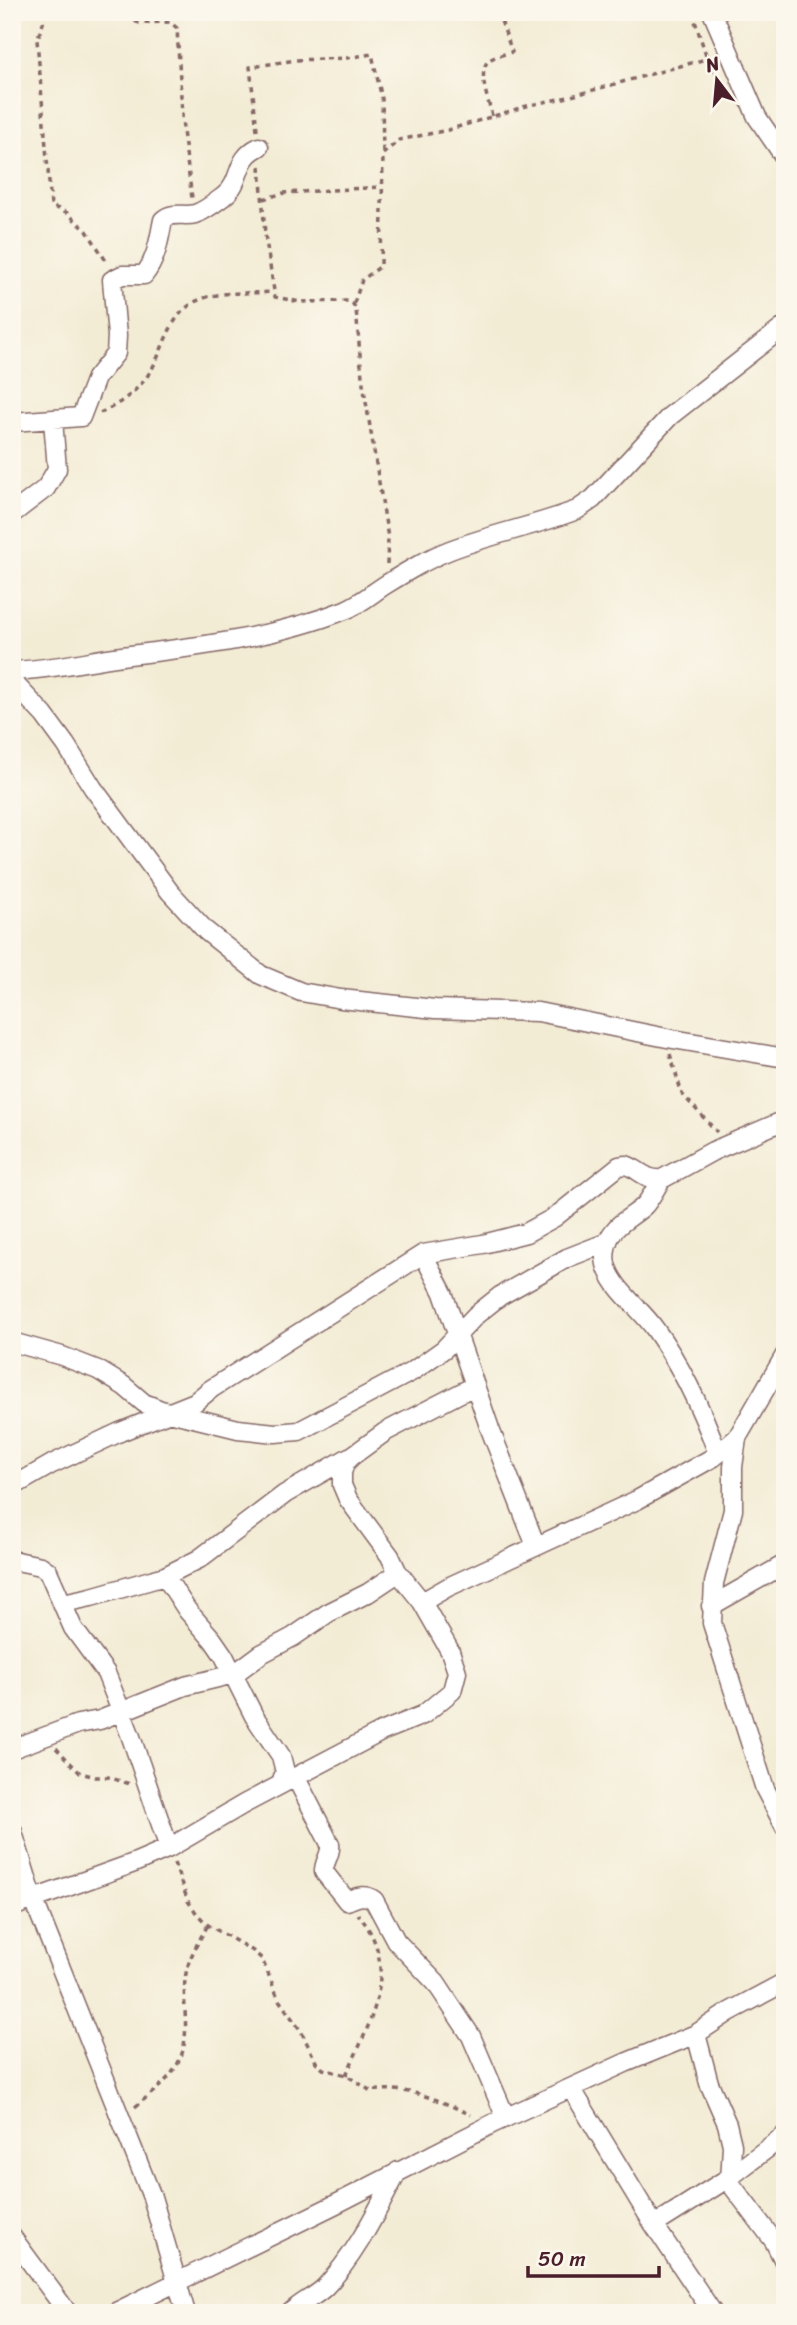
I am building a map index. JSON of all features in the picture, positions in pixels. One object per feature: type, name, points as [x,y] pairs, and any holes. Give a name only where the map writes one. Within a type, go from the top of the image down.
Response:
[{"type":"street","points":[[712,12],[757,117],[785,158]]},
{"type":"street","points":[[12,422],[81,417],[96,378],[116,353],[117,336],[111,280],[115,276],[144,275],[158,244],[163,220],[172,215],[194,214],[230,190],[243,158],[259,147]]},
{"type":"street","points":[[12,671],[41,670],[237,639],[345,610],[366,600],[382,587],[429,559],[577,510],[593,499],[670,416],[785,326]]},
{"type":"street","points":[[12,514],[46,488],[57,469],[53,420]]},
{"type":"street","points":[[12,681],[59,735],[93,788],[170,892],[206,931],[261,975],[301,992],[341,999],[435,1009],[538,1012],[785,1058]]},
{"type":"street","points":[[12,1487],[52,1464],[120,1432],[195,1402],[211,1389],[423,1254],[483,1244],[526,1233],[555,1217],[619,1166],[632,1167],[654,1180],[662,1179],[713,1151],[785,1120]]},
{"type":"street","points":[[662,1179],[645,1205],[621,1221],[608,1242],[605,1256],[607,1269],[613,1280],[655,1329],[676,1363],[693,1393],[718,1454]]},
{"type":"street","points":[[12,1342],[62,1356],[98,1370],[124,1386],[144,1403],[168,1411],[238,1429],[275,1433],[299,1431],[413,1371],[444,1349],[476,1315],[500,1296],[566,1258],[608,1242]]},
{"type":"street","points":[[423,1254],[443,1293],[474,1386],[536,1546]]},
{"type":"street","points":[[422,1602],[448,1587],[637,1500],[718,1454],[737,1438],[785,1355]]},
{"type":"street","points":[[63,1603],[165,1576],[199,1559],[285,1494],[352,1456],[385,1432],[474,1386]]},
{"type":"street","points":[[737,1438],[733,1467],[733,1510],[714,1583],[712,1623],[765,1789],[785,1827]]},
{"type":"street","points":[[12,1907],[169,1848],[244,1804],[382,1732],[423,1714],[452,1691],[457,1672],[455,1663],[422,1602],[398,1573],[390,1556],[352,1506],[342,1485],[345,1463],[352,1456]]},
{"type":"street","points":[[12,1560],[33,1564],[48,1571],[80,1640],[106,1673],[131,1734],[169,1848]]},
{"type":"street","points":[[711,1606],[785,1564]]},
{"type":"street","points":[[12,1749],[50,1733],[120,1712],[185,1686],[234,1674],[261,1654],[398,1573]]},
{"type":"street","points":[[165,1576],[187,1610],[213,1640],[234,1674],[254,1716],[284,1762],[285,1776],[330,1844],[324,1872],[347,1901],[361,1896],[374,1900],[396,1941],[436,1983],[471,2036],[500,2120]]},
{"type":"street","points":[[12,1829],[33,1898],[152,2197],[186,2313]]},
{"type":"street","points":[[114,2313],[500,2120],[696,2034],[729,2012],[785,1982]]},
{"type":"street","points":[[696,2034],[709,2083],[727,2124],[732,2145],[730,2183],[774,2241],[785,2263]]},
{"type":"street","points":[[570,2088],[654,2225],[713,2313]]},
{"type":"street","points":[[654,2225],[730,2178],[785,2135]]},
{"type":"street","points":[[290,2313],[324,2288],[358,2245],[398,2171]]},
{"type":"street","points":[[12,2236],[68,2313]]},
{"type":"path","points":[[47,12],[37,40],[51,206],[66,212],[87,230],[115,276]]},
{"type":"path","points":[[133,12],[134,21],[138,23],[170,22],[177,28],[183,131],[194,214]]},
{"type":"path","points":[[492,116],[482,75],[483,67],[489,60],[512,52],[498,12]]},
{"type":"path","points":[[383,154],[399,140],[448,130],[729,52]]},
{"type":"path","points":[[353,304],[348,301],[286,300],[275,297],[250,66],[373,54],[382,99],[381,266],[362,280],[353,304],[358,320],[362,377],[388,538],[388,557],[382,587]]},
{"type":"path","points":[[263,199],[284,193],[382,187]]},
{"type":"path","points":[[81,417],[101,413],[118,405],[136,389],[150,372],[172,326],[193,303],[212,296],[273,292]]},
{"type":"path","points":[[667,1038],[682,1094],[729,1145]]},
{"type":"path","points":[[50,1733],[56,1749],[80,1773],[108,1777],[151,1794]]},
{"type":"path","points":[[169,1848],[188,1901],[197,1914],[208,1925],[262,1959],[279,2000],[301,2031],[316,2062],[323,2069],[346,2074],[371,2091],[395,2088],[500,2120]]},
{"type":"path","points":[[346,2074],[377,2000],[382,1967],[362,1919],[347,1901]]},
{"type":"path","points":[[121,2121],[167,2079],[182,2054],[185,2037],[185,1979],[198,1943],[208,1925]]}]
